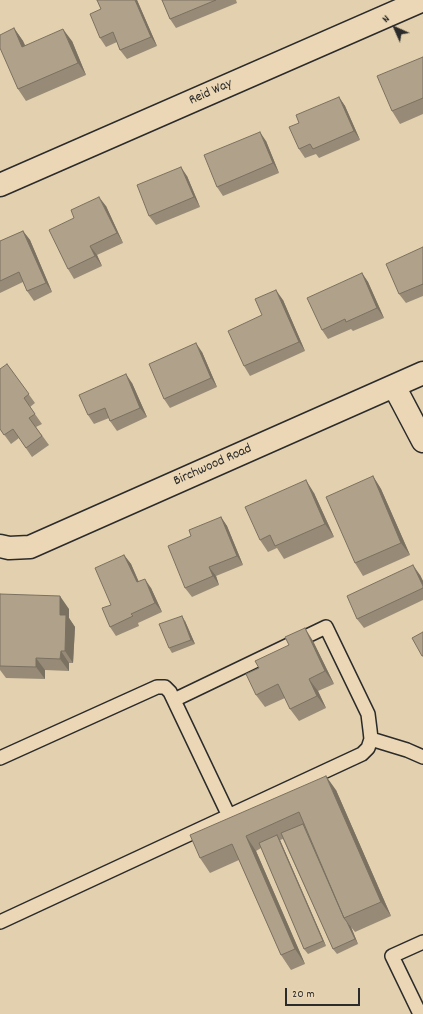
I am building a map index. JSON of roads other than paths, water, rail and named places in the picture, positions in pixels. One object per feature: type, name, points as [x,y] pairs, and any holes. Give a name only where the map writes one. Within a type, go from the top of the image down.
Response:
[{"type":"street","name":"Reid Way","points":[[0,185],[423,0]]},
{"type":"street","name":"Birchwood Road","points":[[0,546],[9,548],[30,547],[423,373]]},
{"type":"street","points":[[394,386],[423,441]]},
{"type":"lane","points":[[0,922],[362,754],[368,748],[371,739],[368,714],[326,627],[174,700]]},
{"type":"lane","points":[[0,758],[157,687],[165,687],[170,692],[174,700],[229,816]]},
{"type":"lane","points":[[371,739],[408,750],[423,757]]},
{"type":"lane","points":[[420,1014],[392,956],[423,942]]}]
